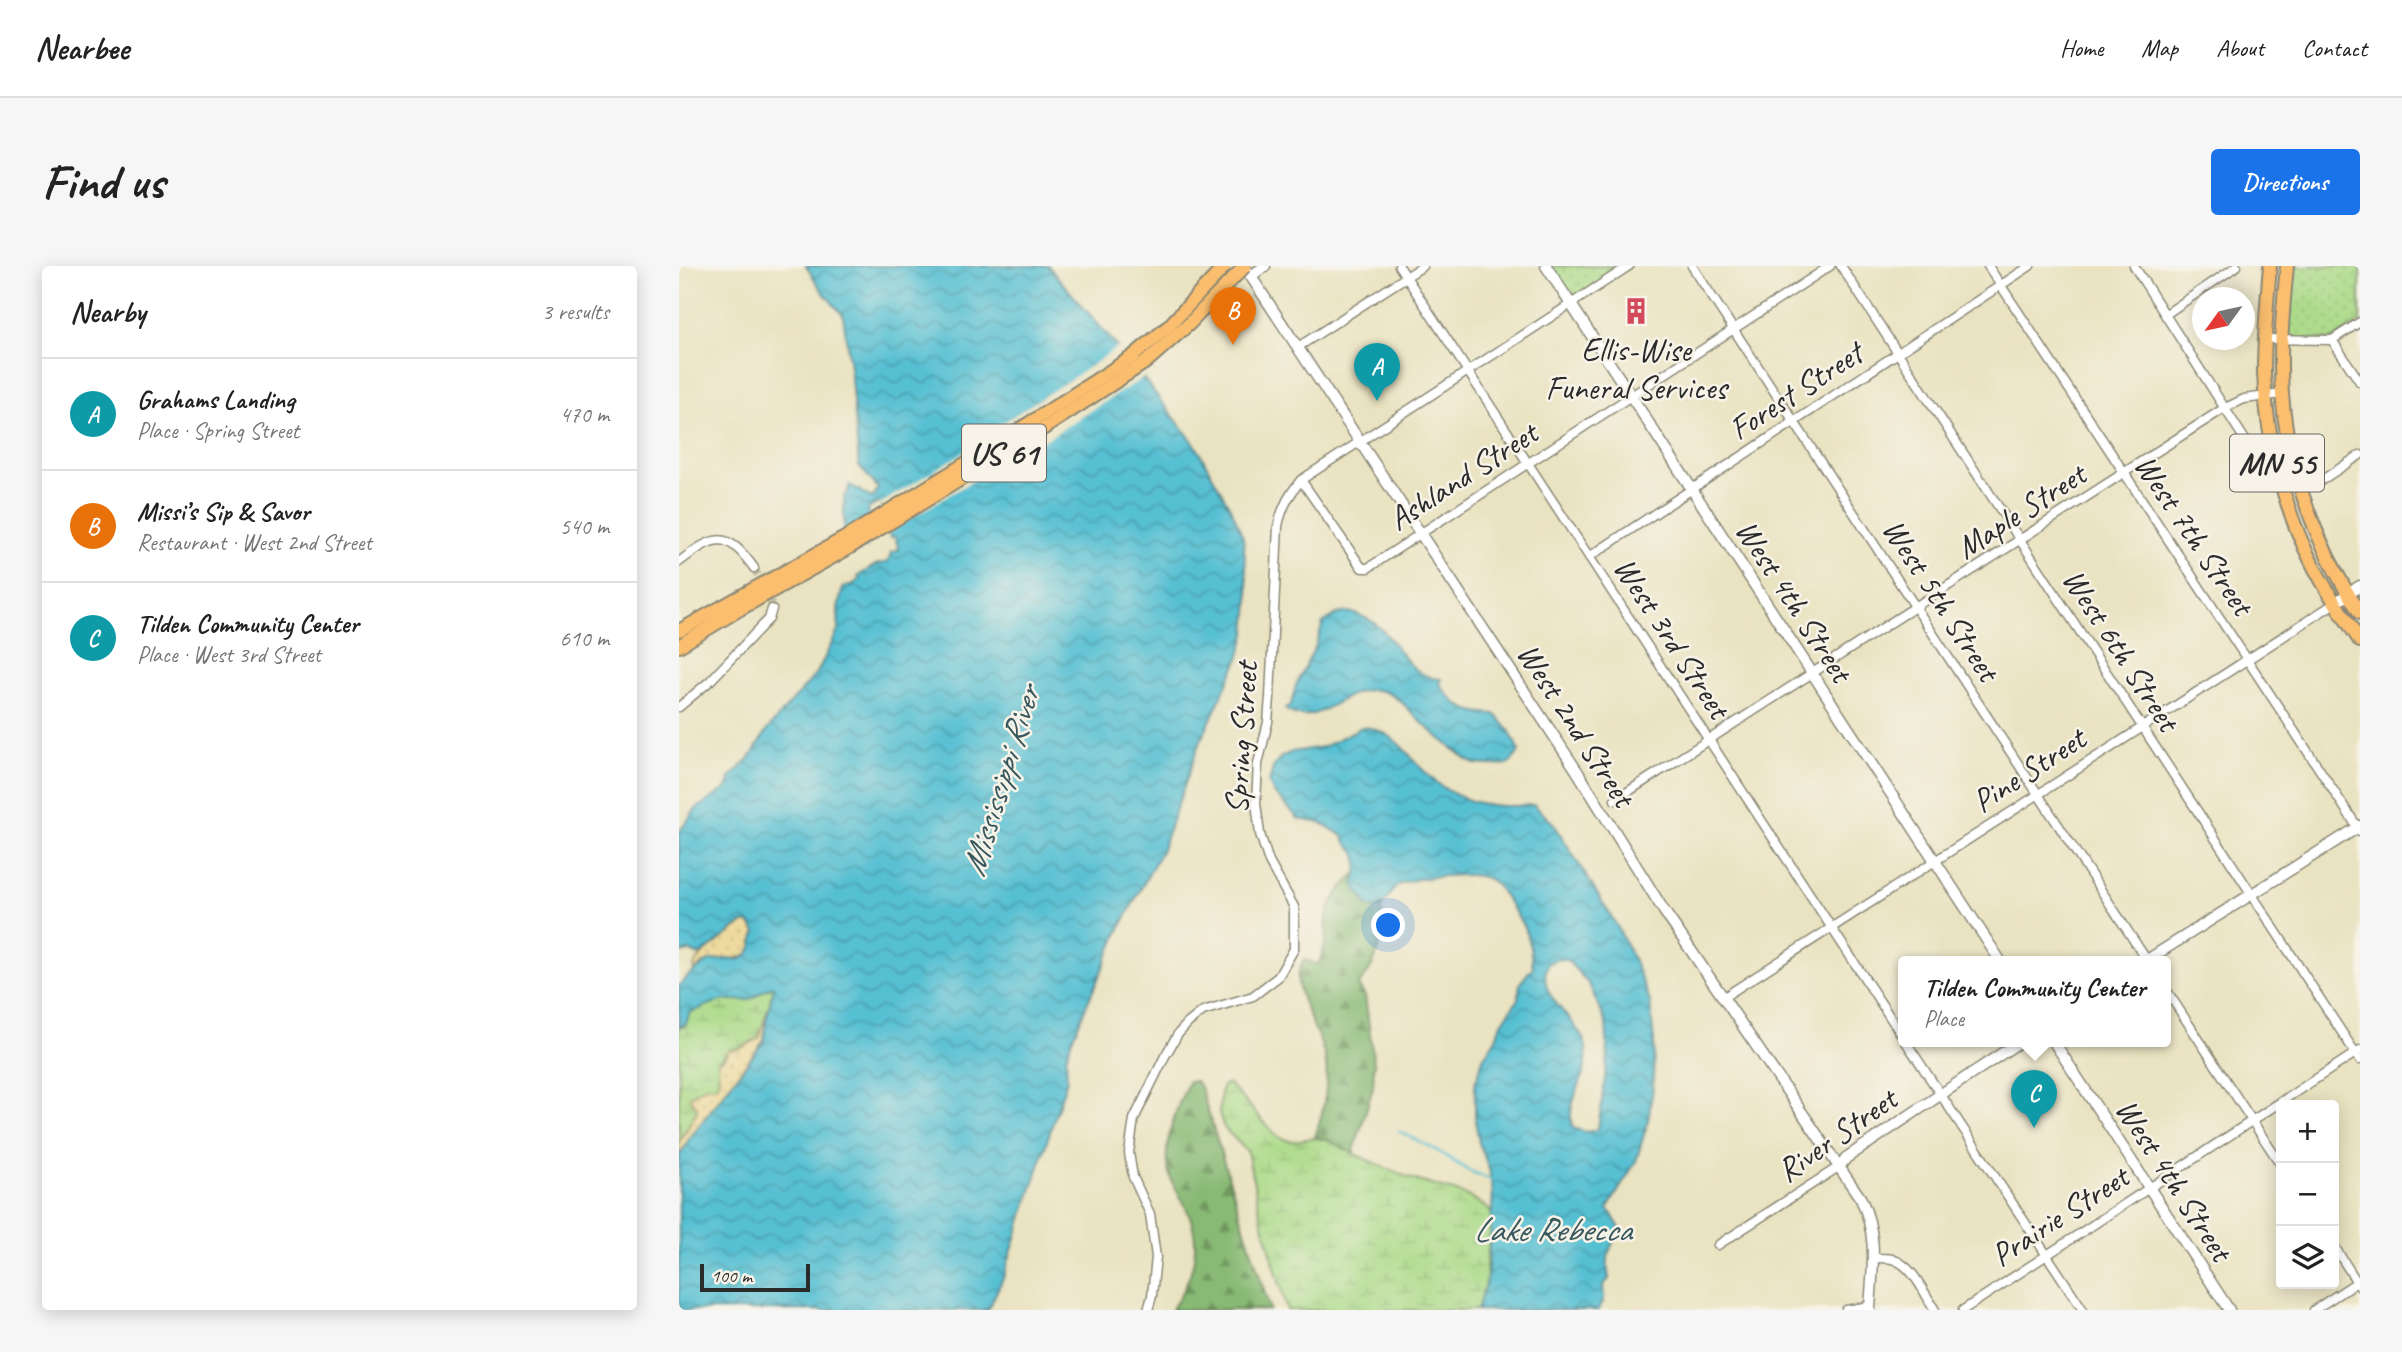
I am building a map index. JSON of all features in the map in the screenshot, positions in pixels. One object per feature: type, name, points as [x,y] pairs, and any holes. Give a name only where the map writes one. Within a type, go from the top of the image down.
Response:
[{"type":"highway","name":"US 61","points":[[679,646],[737,605],[1020,430],[1132,357],[1168,326],[1225,266]]},
{"type":"highway","name":"MN 55","points":[[2270,266],[2265,339],[2266,396],[2276,456],[2290,508],[2310,560],[2360,640]]},
{"type":"highway","name":"MN 55","points":[[2287,266],[2281,339],[2282,394],[2297,479],[2313,528],[2360,613]]},
{"type":"highway","name":"US 61","points":[[679,631],[847,550],[1031,437],[1146,362],[1247,269]]},
{"type":"street","points":[[1247,269],[1265,266]]},
{"type":"street","name":"West 3rd Street","points":[[1399,266],[1898,1029]]},
{"type":"street","points":[[1298,346],[1423,266]]},
{"type":"street","name":"West 4th Street","points":[[1546,266],[1997,956]]},
{"type":"street","name":"Spring Street","points":[[1147,1310],[1152,1296],[1156,1257],[1150,1214],[1133,1177],[1129,1153],[1134,1119],[1178,1034],[1203,1011],[1253,996],[1278,977],[1294,948],[1294,907],[1269,862],[1260,834],[1256,803],[1258,764],[1268,722],[1278,526],[1282,508],[1301,480],[1629,266]]},
{"type":"street","name":"West 5th Street","points":[[1692,266],[2143,956]]},
{"type":"street","name":"Ashland Street","points":[[1301,480],[1362,568],[1369,568],[1830,266]]},
{"type":"street","name":"West 6th Street","points":[[1841,266],[2251,896],[2358,1054]]},
{"type":"street","name":"West 7th Street","points":[[1988,266],[2359,828]]},
{"type":"street","name":"Forest Street","points":[[1589,556],[2030,266]]},
{"type":"street","points":[[2134,266],[2261,465]]},
{"type":"street","points":[[2166,314],[2237,266]]},
{"type":"street","name":"West 2nd Street","points":[[1247,269],[1577,771],[1664,911],[1861,1199],[1869,1217],[1875,1258],[1870,1308]]},
{"type":"street","points":[[2265,339],[2332,340],[2360,321]]},
{"type":"street","points":[[2332,340],[2360,382]]},
{"type":"street","name":"Maple Street","points":[[1615,800],[2223,409],[2245,399],[2282,394]]},
{"type":"street","points":[[2319,482],[2360,455]]},
{"type":"street","points":[[679,562],[710,541],[721,539],[732,542],[754,568]]},
{"type":"street","name":"Pine Street","points":[[1724,997],[2360,586]]},
{"type":"street","points":[[679,707],[710,681],[769,619],[772,608]]},
{"type":"street","points":[[2154,956],[2359,828]]},
{"type":"street","points":[[2171,997],[2280,1163]]},
{"type":"street","points":[[1909,1047],[2083,1310]]},
{"type":"street","name":"River Street","points":[[1719,1245],[1840,1167],[1846,1157],[2011,1047]]},
{"type":"street","name":"West 4th Street","points":[[2057,1047],[2229,1310]]},
{"type":"street","name":"Prairie Street","points":[[1963,1310],[2252,1119],[2358,1054]]},
{"type":"street","points":[[2314,1310],[2359,1283],[2339,1253]]},
{"type":"street","points":[[1875,1258],[1892,1259],[1903,1265],[1911,1272],[1935,1310]]},
{"type":"street","points":[[1846,1310],[1870,1308]]},
{"type":"green space","points":[[1546,266],[1629,266],[1571,303]]},
{"type":"green space","points":[[2287,266],[2360,266],[2360,322],[2332,340],[2281,339]]},
{"type":"green space","points":[[1357,873],[1354,884],[1374,909],[1382,906],[1378,952],[1368,973],[1358,985],[1365,996],[1374,1064],[1373,1087],[1353,1154],[1329,1140],[1315,1137],[1325,1098],[1325,1057],[1300,993],[1298,975],[1304,959],[1318,965],[1326,943],[1327,916],[1331,905],[1341,889]]},
{"type":"green space","points":[[775,986],[759,1038],[725,1054],[719,1065],[719,1082],[697,1106],[697,1111],[679,1142],[679,1027],[684,1027],[690,1012],[721,1001],[750,999]]},
{"type":"green space","points":[[1189,1081],[1196,1081],[1201,1089],[1270,1310],[1171,1310],[1190,1276],[1195,1252],[1189,1214],[1173,1183],[1167,1164],[1170,1132]]},
{"type":"green space","points":[[1229,1084],[1276,1135],[1283,1139],[1327,1140],[1412,1179],[1461,1193],[1493,1214],[1486,1265],[1487,1279],[1477,1310],[1287,1310],[1262,1221],[1247,1151],[1224,1128],[1219,1113],[1221,1090],[1224,1085]]},
{"type":"sand","points":[[748,922],[756,932],[754,944],[745,956],[709,961],[694,971],[694,966],[703,953],[741,924]]},
{"type":"sand","points":[[775,986],[764,1040],[689,1139],[679,1157],[679,1142],[697,1111],[697,1106],[692,1103],[690,1096],[719,1082],[718,1061],[723,1059],[729,1050],[739,1049],[759,1038]]},
{"type":"water","name":"Mississippi River","points":[[806,266],[1048,266],[1132,364],[1195,444],[1233,513],[1243,537],[1249,602],[1246,634],[1240,656],[1198,747],[1162,849],[1121,926],[1072,1039],[1066,1058],[1067,1079],[1003,1278],[988,1310],[679,1310],[679,1157],[689,1139],[764,1041],[774,986],[750,999],[712,1003],[690,1012],[686,1024],[679,1027],[679,986],[709,961],[731,958],[738,960],[745,957],[751,950],[756,932],[748,922],[741,924],[703,953],[679,953],[679,832],[696,809],[727,788],[731,776],[750,758],[767,730],[817,673],[839,629],[838,609],[843,587],[852,585],[860,579],[858,576],[876,565],[888,562],[891,552],[899,550],[895,537],[890,537],[881,505],[878,503],[868,509],[872,534],[867,547],[857,551],[844,529],[844,496],[849,485],[873,498],[878,488],[859,466],[843,315],[822,291]]},
{"type":"water","points":[[1349,612],[1376,624],[1421,673],[1442,679],[1440,684],[1457,704],[1477,712],[1495,714],[1509,730],[1519,751],[1514,759],[1502,765],[1472,763],[1399,700],[1385,692],[1358,692],[1309,715],[1297,715],[1285,709],[1291,705],[1296,685],[1316,645],[1323,623],[1337,614]]},
{"type":"water","name":"Lake Rebecca","points":[[1362,727],[1374,729],[1395,740],[1428,775],[1459,797],[1483,804],[1534,805],[1554,824],[1617,926],[1650,1002],[1654,1042],[1653,1087],[1648,1121],[1636,1161],[1608,1208],[1621,1230],[1609,1253],[1609,1279],[1603,1285],[1604,1300],[1598,1310],[1477,1310],[1487,1279],[1493,1193],[1475,1119],[1475,1084],[1483,1059],[1518,999],[1520,983],[1533,967],[1528,938],[1498,888],[1491,880],[1480,876],[1455,875],[1411,880],[1396,887],[1378,907],[1373,909],[1367,905],[1354,884],[1358,871],[1356,854],[1343,836],[1321,823],[1299,819],[1273,792],[1269,783],[1273,768],[1281,757],[1292,752],[1323,747]],"holes":[[[1558,959],[1567,960],[1589,984],[1606,1023],[1608,1055],[1598,1129],[1587,1132],[1573,1128],[1571,1116],[1586,1060],[1585,1043],[1546,986],[1548,963]]]},
{"type":"pier","points":[[1121,345],[1146,376],[988,476],[986,473],[886,533],[878,507],[875,507],[969,449],[968,445]]},
{"type":"waterway","points":[[1399,1131],[1467,1170],[1492,1180]]},
{"type":"tunnel","points":[[754,568],[770,597],[772,609]]},
{"type":"place","name":"Ellis-Wise Funeral Services","points":[[1636,311]]},
{"type":"place","name":"Missi’s Sip & Savor","points":[[1233,345]]},
{"type":"place","name":"Grahams Landing","points":[[1377,401]]},
{"type":"place","name":"Tilden Community Center","points":[[2034,1128]]}]
